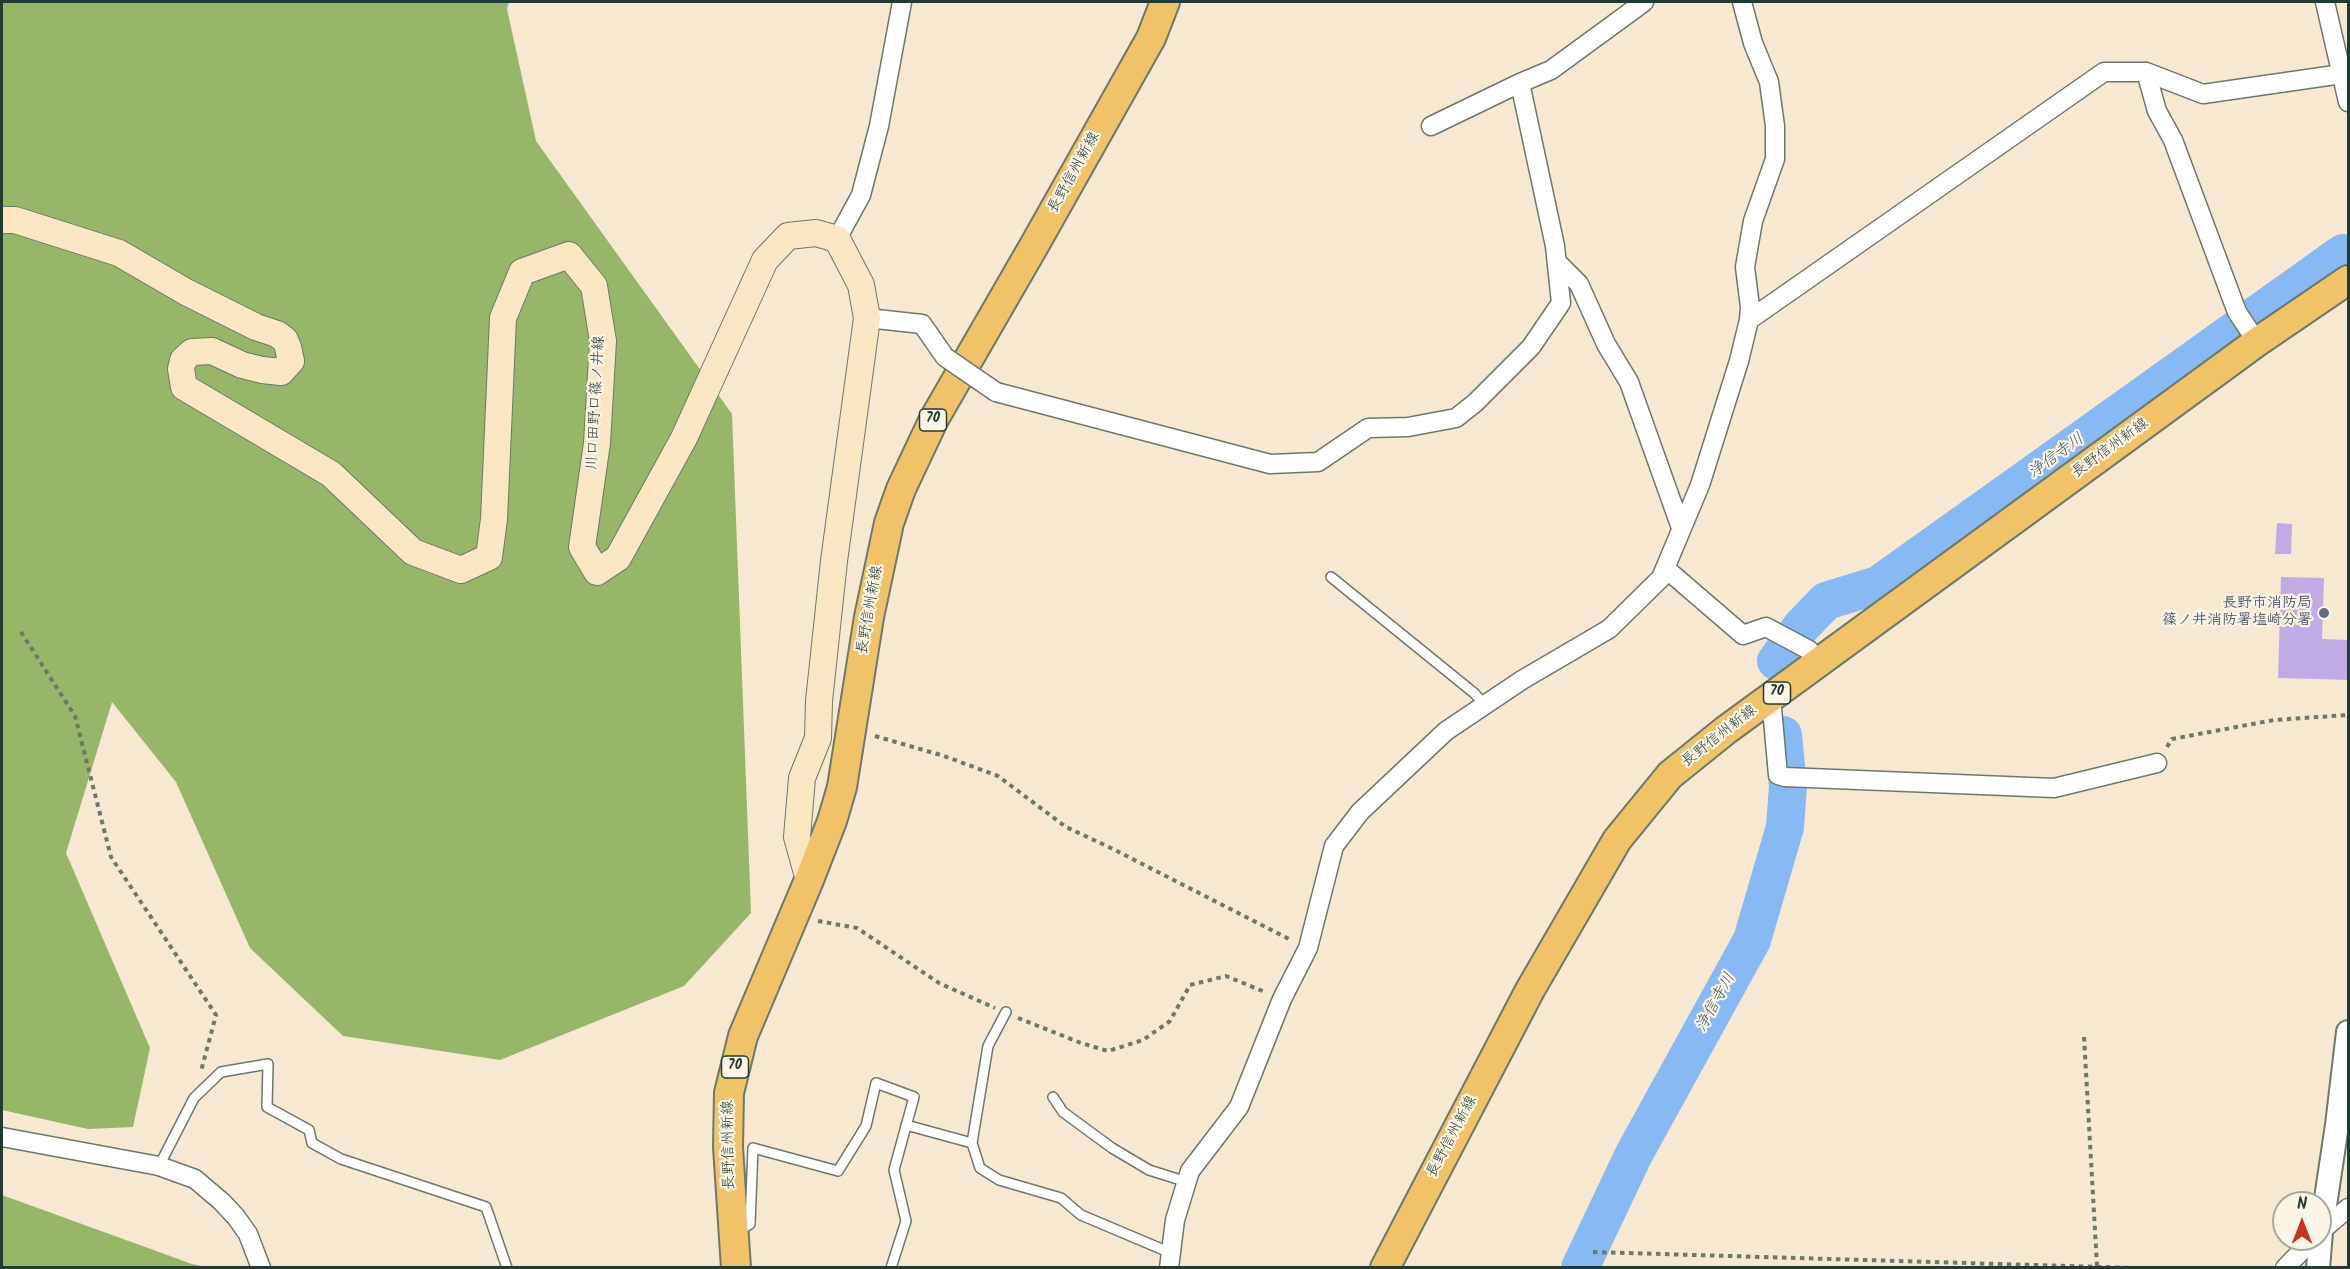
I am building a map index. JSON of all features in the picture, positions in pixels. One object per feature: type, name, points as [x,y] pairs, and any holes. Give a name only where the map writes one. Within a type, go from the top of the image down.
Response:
[{"type":"main road","name":"長野信州新線","points":[[736,1268],[728,1146],[729,1093],[743,1036],[809,880],[842,787],[879,564],[889,524],[901,489],[934,419],[1145,48],[1165,2]]},
{"type":"main road","name":"川口田野口篠ノ井線","points":[[2,220],[15,220],[119,253],[186,292],[256,327],[277,334],[285,340],[291,361],[281,372],[242,365],[212,351],[192,352],[183,360],[181,369],[184,387],[332,474],[413,552],[461,570],[489,557],[494,519],[503,318],[522,272],[568,255],[594,286],[603,341],[597,442],[582,547],[597,572],[618,558],[684,438],[765,260],[788,236],[816,233],[837,239]]},
{"type":"main road","points":[[809,880],[797,837],[802,778],[819,738],[819,701],[834,561],[867,318],[861,285],[837,239]]},
{"type":"main road","name":"長野信州新線","points":[[1385,1268],[1530,990],[1617,840],[1670,775],[1771,697],[1814,656],[2247,327],[2349,280]]},
{"type":"street","points":[[837,239],[861,195],[879,126],[902,2]]},
{"type":"street","points":[[1431,126],[1551,70],[1644,2]]},
{"type":"street","points":[[1170,1260],[1175,1220],[1190,1171],[1239,1107],[1282,999],[1308,948],[1334,846],[1360,812],[1446,731],[1522,680],[1609,629],[1661,578],[1700,484],[1725,410],[1749,320],[1750,307],[1744,267],[1753,221],[1775,159],[1775,126],[1769,82],[1753,43],[1742,2]]},
{"type":"street","points":[[2325,2],[2349,102]]},
{"type":"street","points":[[1749,320],[2104,72],[2146,72],[2203,94],[2343,75]]},
{"type":"street","points":[[2146,72],[2157,111],[2173,140],[2247,327]]},
{"type":"street","points":[[867,318],[922,324],[945,357],[996,392],[1270,464],[1317,462],[1368,428],[1408,427],[1456,418],[1475,403],[1531,347],[1561,303],[1556,246],[1520,83]]},
{"type":"street","points":[[1557,262],[1579,284],[1606,344],[1629,382],[1681,528]]},
{"type":"street","points":[[1665,568],[1743,635],[1766,627],[1814,656]]},
{"type":"street","points":[[1771,697],[1778,775],[1788,777],[2055,788],[2157,763]]},
{"type":"street","points":[[2326,1191],[2349,1032]]},
{"type":"street","points":[[2,1137],[159,1166],[195,1179],[222,1202],[248,1234],[261,1268]]},
{"type":"street","points":[[2332,1222],[2349,1208]]},
{"type":"street","points":[[2285,1268],[2301,1251]]},
{"type":"street","points":[[2318,1268],[2319,1251]]},
{"type":"lane","points":[[1331,577],[1474,693],[1485,705]]},
{"type":"lane","points":[[1006,1012],[988,1046],[972,1143],[980,1167],[999,1180],[1061,1198],[1081,1215],[1170,1260]]},
{"type":"lane","points":[[159,1166],[194,1098],[221,1072],[268,1064],[267,1107],[309,1130],[312,1143],[341,1159],[486,1207],[507,1268]]},
{"type":"lane","points":[[734,1234],[750,1224],[753,1148],[838,1171],[866,1126],[876,1083],[914,1096],[894,1170],[906,1221],[891,1268]]},
{"type":"lane","points":[[1053,1097],[1063,1112],[1112,1148],[1149,1170],[1187,1182]]},
{"type":"lane","points":[[906,1125],[972,1143]]},
{"type":"path","points":[[21,632],[75,716],[111,857],[216,1015],[194,1098]]},
{"type":"path","points":[[2157,763],[2172,738],[2274,720],[2349,716]]},
{"type":"path","points":[[872,735],[944,756],[998,776],[1066,827],[1308,948]]},
{"type":"path","points":[[794,917],[857,928],[939,983],[1081,1043],[1108,1051],[1143,1040],[1170,1021],[1190,985],[1226,976],[1282,999]]},
{"type":"path","points":[[2084,1037],[2097,1266]]},
{"type":"path","points":[[1593,1252],[2136,1268]]},
{"type":"green space","points":[[2,2],[509,2],[507,9],[536,141],[732,414],[751,913],[684,986],[500,1060],[343,1036],[250,948],[176,782],[112,702],[66,853],[150,1048],[133,1127],[88,1129],[2,1110]]},
{"type":"green space","points":[[2,1195],[192,1264],[206,1267],[2,1267]]},
{"type":"building","points":[[2277,523],[2292,524],[2291,554],[2275,554]]},
{"type":"building","points":[[2281,577],[2324,578],[2322,639],[2349,640],[2349,680],[2278,678]]},
{"type":"waterway","name":"浄信寺川","points":[[1776,661],[1801,627],[1826,601],[1878,585],[2343,253]]},
{"type":"waterway","name":"浄信寺川","points":[[1580,1268],[1634,1154],[1752,940],[1785,827],[1788,786],[1783,735]]},
{"type":"place","name":"長野市消防局 篠ノ井消防署塩崎分署","points":[[2324,613]]}]
